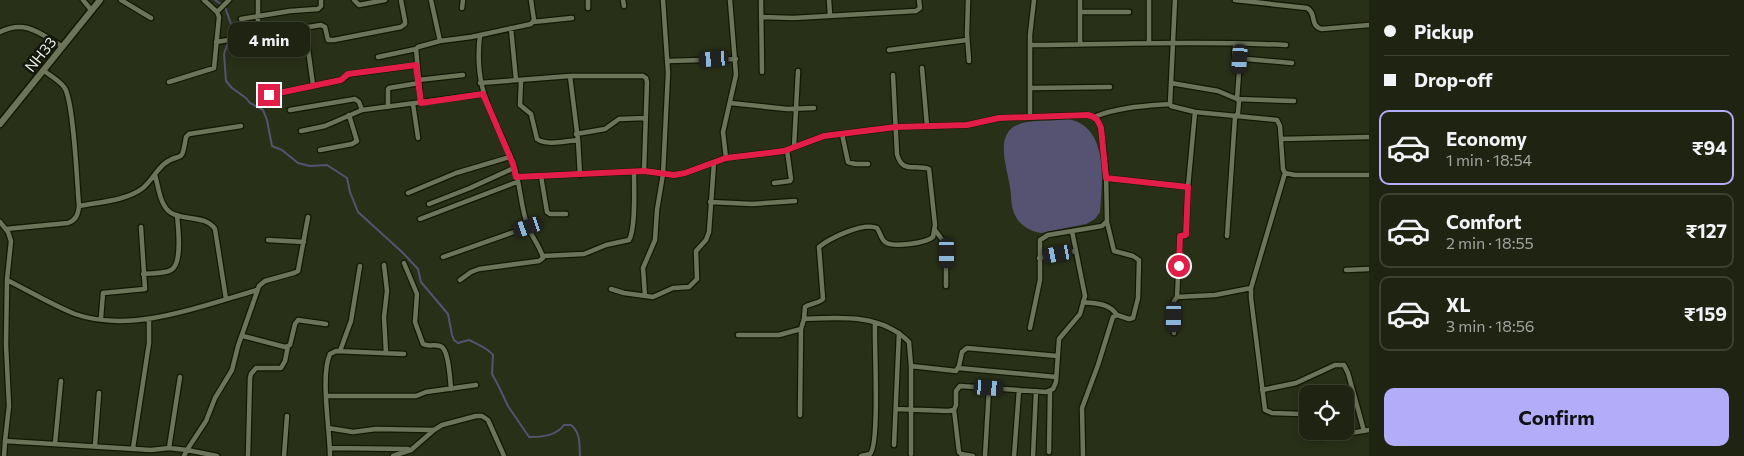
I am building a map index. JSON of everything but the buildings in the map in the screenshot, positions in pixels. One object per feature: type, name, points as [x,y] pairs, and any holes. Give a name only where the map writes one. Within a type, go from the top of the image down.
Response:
[{"type":"main road","name":"NH33","points":[[0,124],[100,0]]},
{"type":"street","points":[[83,0],[92,11]]},
{"type":"street","points":[[121,0],[151,18]]},
{"type":"street","points":[[169,82],[214,68],[220,22],[218,11],[204,0]]},
{"type":"street","points":[[258,0],[258,35]]},
{"type":"street","points":[[241,19],[290,11],[318,9],[321,6],[321,0]]},
{"type":"street","points":[[354,0],[359,5],[385,0]]},
{"type":"street","points":[[216,42],[305,27],[323,26],[327,38],[332,41],[401,27],[405,24],[401,0]]},
{"type":"street","points":[[430,0],[440,40]]},
{"type":"street","points":[[462,8],[463,0]]},
{"type":"street","points":[[531,0],[533,22]]},
{"type":"street","points":[[588,0],[588,8]]},
{"type":"street","points":[[623,0],[624,6]]},
{"type":"street","points":[[645,296],[643,268],[655,240],[656,210],[663,174],[668,61],[663,0]]},
{"type":"street","points":[[726,158],[723,132],[736,75],[730,0]]},
{"type":"street","points":[[761,0],[762,72]]},
{"type":"street","points":[[829,0],[830,15]]},
{"type":"street","points":[[762,17],[793,18],[916,12],[920,8],[919,0]]},
{"type":"street","points":[[968,0],[967,40],[969,61]]},
{"type":"street","points":[[1030,116],[1030,45],[1034,0]]},
{"type":"street","points":[[1080,0],[1080,44]]},
{"type":"street","points":[[1149,0],[1149,43]]},
{"type":"street","points":[[1175,0],[1170,104],[1173,108],[1235,117],[1277,120],[1280,126],[1283,169],[1285,173],[1251,288],[1251,298],[1264,404],[1268,412],[1299,414]]},
{"type":"street","points":[[1235,0],[1307,8],[1313,12],[1316,28],[1369,25]]},
{"type":"street","points":[[218,11],[227,2]]},
{"type":"street","points":[[1080,12],[1129,12]]},
{"type":"street","points":[[378,57],[416,50],[418,47],[440,40],[480,35],[533,22],[572,18]]},
{"type":"street","points":[[0,32],[12,26],[22,26],[62,46]]},
{"type":"street","points":[[305,27],[313,86]]},
{"type":"street","points":[[511,28],[520,105],[531,114],[537,139],[546,142],[578,140]]},
{"type":"street","points":[[480,35],[478,64],[483,94],[514,168],[528,227],[543,256]]},
{"type":"street","points":[[889,50],[967,40]]},
{"type":"street","points":[[1030,45],[1149,43],[1286,45]]},
{"type":"street","points":[[1236,44],[1235,58],[1292,63]]},
{"type":"street","points":[[416,50],[421,103]]},
{"type":"street","points":[[668,61],[736,59]]},
{"type":"street","points":[[1227,236],[1235,117],[1238,112],[1239,101],[1237,99],[1240,59]]},
{"type":"street","points":[[269,95],[341,80],[348,74],[416,65]]},
{"type":"street","points":[[922,68],[927,126]]},
{"type":"street","points":[[6,229],[68,223],[75,219],[79,206],[75,148],[68,98],[64,86],[42,70]]},
{"type":"street","points":[[794,147],[798,71]]},
{"type":"street","points":[[388,107],[389,88],[463,75]]},
{"type":"street","points":[[800,415],[801,329],[805,306],[823,300],[819,248],[822,244],[846,232],[866,226],[877,228],[886,243],[894,244],[926,241],[933,237],[935,230],[929,169],[905,167],[901,164],[897,154],[893,75]]},
{"type":"street","points":[[480,83],[570,76],[646,78],[644,171]]},
{"type":"street","points":[[570,76],[578,140],[580,175]]},
{"type":"street","points":[[1171,83],[1218,91],[1237,99],[1294,101]]},
{"type":"street","points":[[1031,88],[1110,87]]},
{"type":"street","points":[[301,131],[325,126],[362,110],[483,94]]},
{"type":"street","points":[[290,110],[355,98],[362,110]]},
{"type":"street","points":[[730,103],[796,109],[814,108]]},
{"type":"street","points":[[413,104],[418,138]]},
{"type":"street","points":[[420,220],[517,180],[541,176],[644,171],[674,175],[685,173],[726,158],[776,153],[824,136],[896,127],[967,125],[999,118],[1074,115],[1094,117],[1122,108],[1170,104]]},
{"type":"street","points":[[1174,333],[1174,301],[1178,297],[1180,236],[1186,235],[1188,187],[1195,112]]},
{"type":"street","points":[[320,150],[352,144],[357,141],[349,115]]},
{"type":"street","points":[[1084,302],[1105,305],[1113,309],[1117,315],[1129,319],[1134,317],[1138,298],[1140,266],[1136,258],[1114,251],[1107,220],[1106,178],[1101,128],[1094,117]]},
{"type":"street","points":[[576,134],[606,129],[619,120],[645,118]]},
{"type":"street","points":[[79,206],[130,195],[141,189],[165,163],[181,157],[188,135],[241,126]]},
{"type":"street","points":[[842,134],[848,162],[868,164]]},
{"type":"street","points":[[1281,139],[1369,137]]},
{"type":"street","points":[[774,183],[790,180],[791,178],[787,150]]},
{"type":"street","points":[[408,193],[456,173],[510,157]]},
{"type":"street","points":[[611,289],[652,297],[673,288],[686,288],[695,282],[698,274],[695,254],[708,236],[714,162]]},
{"type":"street","points":[[429,204],[514,168]]},
{"type":"street","points":[[543,256],[584,254],[606,245],[629,240],[632,235],[634,172]]},
{"type":"street","points":[[1285,173],[1295,175],[1369,175]]},
{"type":"street","points":[[155,175],[167,210],[177,215],[206,222],[216,229],[226,299]]},
{"type":"street","points":[[541,176],[547,212],[550,214],[566,214]]},
{"type":"street","points":[[1106,178],[1188,187]]},
{"type":"street","points":[[710,202],[752,204],[795,201]]},
{"type":"street","points":[[143,274],[166,272],[176,265],[178,256],[177,215]]},
{"type":"street","points":[[184,456],[206,420],[215,398],[229,377],[259,286],[265,282],[298,271],[308,217]]},
{"type":"street","points":[[1030,328],[1040,280],[1040,240],[1048,235],[1102,226],[1107,220]]},
{"type":"street","points":[[0,222],[12,241],[7,280],[6,345],[9,406],[5,441],[2,450],[4,456]]},
{"type":"street","points":[[101,318],[103,294],[144,290],[142,227]]},
{"type":"street","points":[[443,257],[528,227]]},
{"type":"street","points":[[935,230],[944,242],[946,249],[946,286]]},
{"type":"street","points":[[1049,452],[1050,391],[1055,386],[1059,339],[1064,331],[1077,320],[1084,302],[1085,291],[1072,232]]},
{"type":"street","points":[[268,240],[304,242]]},
{"type":"street","points":[[1040,258],[1076,251]]},
{"type":"street","points":[[460,280],[474,271],[539,261],[543,256]]},
{"type":"street","points":[[404,263],[417,294],[415,322],[421,340],[427,346],[440,346],[444,348],[447,354],[451,389]]},
{"type":"street","points":[[384,265],[387,291],[384,317],[386,353]]},
{"type":"street","points":[[340,351],[350,321],[360,266]]},
{"type":"street","points":[[1346,270],[1369,269]]},
{"type":"street","points":[[7,280],[76,314],[124,321],[149,319],[257,290]]},
{"type":"street","points":[[1178,297],[1215,294],[1251,288]]},
{"type":"street","points":[[1083,456],[1082,408],[1113,316],[1117,315]]},
{"type":"street","points":[[804,316],[852,317],[874,323],[899,333],[910,345],[911,454]]},
{"type":"street","points":[[133,448],[149,343],[149,319]]},
{"type":"street","points":[[248,456],[248,407],[251,374],[256,368],[282,368],[298,320],[326,324]]},
{"type":"street","points":[[861,456],[870,454],[873,448],[875,416],[874,323]]},
{"type":"street","points":[[738,335],[780,335],[801,329]]},
{"type":"street","points":[[894,445],[899,333]]},
{"type":"street","points":[[243,336],[282,347],[288,346]]},
{"type":"street","points":[[958,368],[962,352],[967,348],[1057,356]]},
{"type":"street","points":[[330,456],[326,364],[332,351],[404,354]]},
{"type":"street","points":[[1262,390],[1296,383],[1335,365],[1344,365],[1367,430],[1354,432]]},
{"type":"street","points":[[911,366],[954,371],[958,368],[1056,377]]},
{"type":"street","points":[[169,448],[180,377]]},
{"type":"street","points":[[55,444],[61,381]]},
{"type":"street","points":[[326,396],[408,397],[476,385]]},
{"type":"street","points":[[972,456],[959,452],[954,410],[956,408],[957,388],[965,386],[1050,391]]},
{"type":"street","points":[[985,456],[989,388]]},
{"type":"street","points":[[1014,456],[1019,390]]},
{"type":"street","points":[[1033,456],[1036,391]]},
{"type":"street","points":[[96,446],[99,393]]},
{"type":"street","points":[[896,409],[954,410]]},
{"type":"street","points":[[284,456],[287,416]]},
{"type":"street","points":[[393,456],[412,450],[434,430],[449,423],[464,418],[482,416],[490,424],[504,456]]},
{"type":"street","points":[[328,428],[353,432],[376,429],[434,430]]},
{"type":"street","points":[[5,441],[151,450],[169,448],[217,456]]},
{"type":"street","points":[[330,448],[412,450]]},
{"type":"shaded area","points":[[1072,120],[1084,126],[1098,146],[1102,173],[1100,212],[1095,219],[1086,224],[1041,233],[1033,231],[1023,225],[1014,213],[1005,160],[1005,140],[1007,134],[1016,125],[1030,122]]},
{"type":"waterway","points":[[215,0],[225,7],[231,24],[230,37],[224,54],[226,81],[250,103],[263,110],[272,146],[282,150],[298,163],[310,166],[327,165],[347,178],[358,212],[418,269],[421,282],[448,314],[454,340],[458,343],[469,340],[485,348],[493,355],[492,374],[508,406],[529,437],[548,435],[557,432],[564,425],[571,425],[578,435],[580,456]]},
{"type":"route","points":[[269,95],[341,80],[348,74],[416,65],[421,103],[483,94],[513,164],[516,177],[644,171],[674,175],[685,173],[726,158],[784,151],[824,136],[896,127],[967,125],[999,118],[1088,115],[1098,121],[1101,128],[1106,178],[1188,187],[1186,235],[1180,236],[1179,266]]}]
